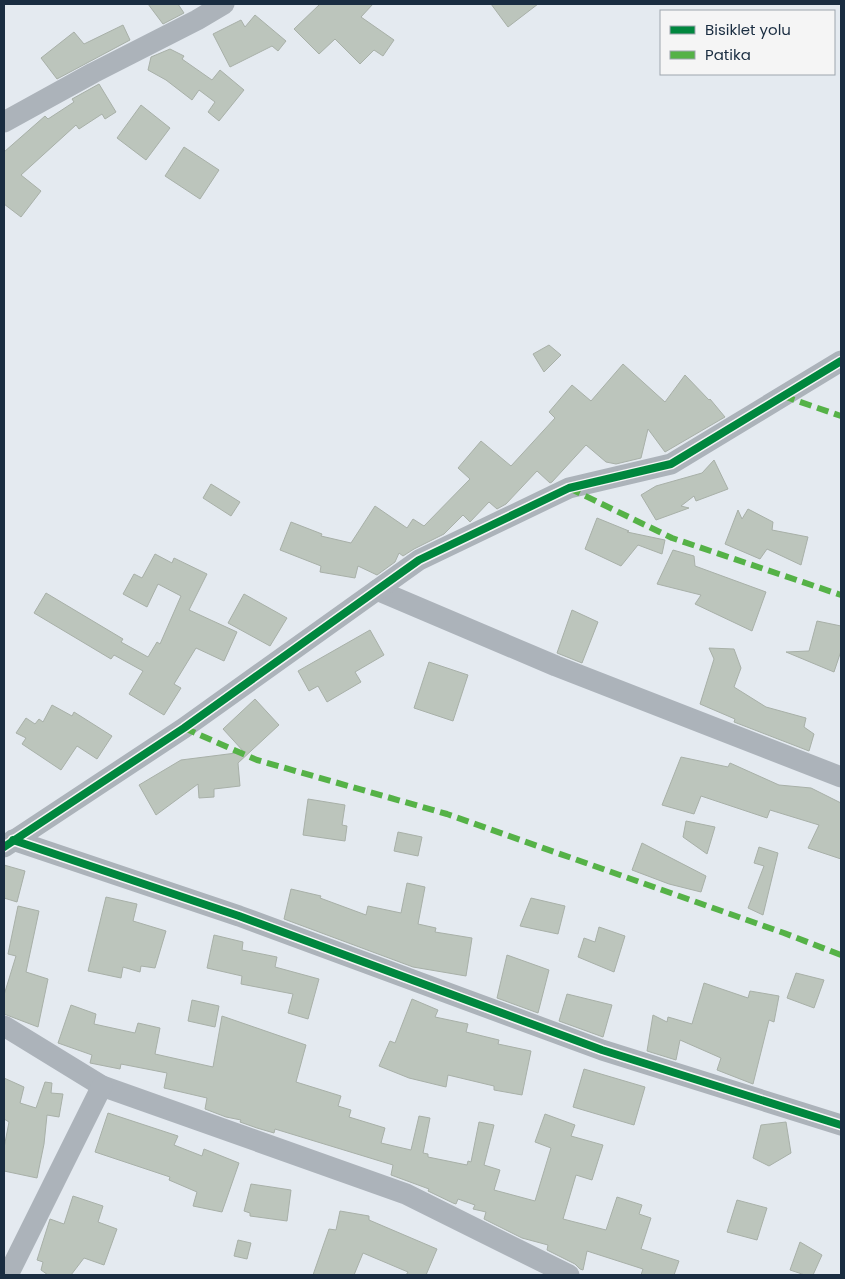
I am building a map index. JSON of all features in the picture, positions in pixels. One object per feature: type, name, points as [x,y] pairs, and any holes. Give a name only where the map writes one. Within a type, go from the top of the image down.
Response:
[{"type":"street","points":[[4,122],[224,4]]},
{"type":"street","points":[[9,843],[184,728],[419,560],[569,488],[671,464],[841,361]]},
{"type":"street","points":[[377,590],[556,666],[841,777]]},
{"type":"street","points":[[9,843],[240,916],[602,1050],[841,1125]]},
{"type":"street","points":[[4,1026],[102,1086],[406,1194],[569,1275]]},
{"type":"street","points":[[8,1275],[102,1086]]},
{"type":"building","points":[[148,4],[178,4],[184,13],[163,24]]},
{"type":"building","points":[[320,4],[373,4],[361,17],[394,40],[383,56],[374,50],[360,64],[335,39],[319,54],[294,29]]},
{"type":"building","points":[[491,4],[538,4],[508,27]]},
{"type":"building","points":[[255,15],[286,41],[278,51],[272,46],[230,67],[213,34],[241,20],[245,27]]},
{"type":"building","points":[[123,25],[130,40],[57,79],[41,58],[74,32],[84,44]]},
{"type":"building","points":[[170,49],[184,56],[182,59],[212,80],[220,70],[244,90],[219,121],[208,112],[215,102],[199,90],[192,100],[166,80],[148,70],[151,57]]},
{"type":"building","points":[[99,84],[116,112],[105,119],[102,114],[79,129],[76,125],[21,175],[41,191],[21,217],[4,204],[4,152],[45,116],[48,119],[74,102],[72,99]]},
{"type":"building","points":[[141,105],[170,128],[146,160],[117,138]]},
{"type":"building","points":[[184,147],[219,170],[200,199],[165,176]]},
{"type":"building","points":[[549,345],[561,355],[544,372],[533,354]]},
{"type":"building","points":[[623,364],[665,402],[685,375],[710,399],[725,417],[665,452],[648,429],[641,458],[616,464],[606,462],[586,445],[552,482],[550,483],[537,471],[506,504],[497,509],[489,502],[470,522],[463,515],[444,534],[403,556],[399,553],[395,562],[377,575],[358,566],[355,578],[320,572],[321,566],[280,550],[291,522],[322,534],[321,536],[351,543],[375,506],[407,528],[413,519],[424,526],[470,479],[458,468],[481,441],[511,466],[555,418],[549,412],[572,385],[591,401]]},
{"type":"building","points":[[714,460],[728,489],[696,501],[694,496],[681,506],[689,508],[656,520],[641,495],[656,486],[702,473]]},
{"type":"building","points":[[211,484],[240,502],[231,516],[203,498]]},
{"type":"building","points":[[748,509],[773,522],[772,530],[808,537],[801,565],[767,549],[760,559],[725,544],[738,510],[742,519]]},
{"type":"building","points":[[597,518],[629,531],[627,532],[665,540],[662,554],[638,545],[621,566],[585,549]]},
{"type":"building","points":[[673,550],[694,556],[695,566],[766,592],[752,631],[695,604],[701,595],[657,584]]},
{"type":"building","points":[[155,554],[172,563],[174,558],[207,574],[189,610],[237,632],[224,661],[196,648],[174,684],[181,688],[164,715],[129,694],[143,671],[114,655],[111,659],[34,613],[46,593],[123,639],[121,642],[148,657],[157,642],[160,644],[181,596],[158,584],[147,607],[123,594],[134,574],[142,578]]},
{"type":"building","points":[[244,594],[287,618],[270,646],[228,623]]},
{"type":"building","points":[[572,610],[598,622],[582,663],[557,653]]},
{"type":"building","points":[[817,621],[841,626],[841,651],[834,672],[786,652],[809,651]]},
{"type":"building","points":[[370,630],[384,655],[355,672],[361,682],[327,702],[318,686],[309,691],[298,671]]},
{"type":"building","points":[[709,648],[734,649],[741,668],[734,687],[766,707],[806,718],[804,727],[814,734],[809,751],[734,722],[735,719],[700,704],[714,659]]},
{"type":"building","points":[[429,662],[468,675],[453,721],[414,708]]},
{"type":"building","points":[[255,699],[279,725],[238,763],[240,786],[214,789],[214,797],[199,798],[198,784],[156,815],[139,785],[181,760],[244,752],[223,729]]},
{"type":"building","points":[[52,705],[72,716],[74,712],[112,736],[97,759],[77,746],[61,770],[22,744],[26,738],[16,733],[26,718],[35,724],[39,719],[43,722]]},
{"type":"building","points":[[681,757],[728,767],[730,763],[779,785],[811,788],[841,803],[841,859],[808,848],[819,825],[770,810],[767,818],[701,796],[694,814],[662,805]]},
{"type":"building","points":[[308,799],[345,805],[342,825],[347,826],[345,841],[303,835]]},
{"type":"building","points":[[686,821],[715,827],[707,854],[683,837]]},
{"type":"building","points":[[398,832],[422,837],[418,856],[394,851]]},
{"type":"building","points":[[642,843],[706,876],[701,892],[669,884],[632,870]]},
{"type":"building","points":[[759,847],[778,853],[763,915],[748,908],[764,866],[754,863]]},
{"type":"building","points":[[4,865],[25,871],[17,902],[4,898]]},
{"type":"building","points":[[407,883],[425,887],[418,924],[436,928],[435,932],[472,938],[466,976],[413,967],[284,919],[291,889],[321,896],[320,898],[366,915],[368,906],[401,913]]},
{"type":"building","points":[[106,897],[137,904],[133,921],[166,931],[155,968],[141,966],[140,972],[123,967],[121,978],[88,971]]},
{"type":"building","points":[[531,898],[565,906],[558,934],[520,926]]},
{"type":"building","points":[[18,906],[39,911],[26,972],[48,979],[38,1027],[4,1014],[4,995],[16,956],[8,954]]},
{"type":"building","points":[[599,927],[625,936],[614,972],[578,957],[584,938],[595,942]]},
{"type":"building","points":[[214,935],[243,942],[242,950],[277,957],[275,967],[319,979],[308,1019],[288,1013],[293,994],[241,984],[242,976],[207,968]]},
{"type":"building","points":[[507,955],[549,970],[538,1013],[497,998]]},
{"type":"building","points":[[796,973],[824,980],[814,1008],[787,998]]},
{"type":"building","points":[[704,983],[748,998],[750,991],[779,996],[774,1022],[769,1020],[753,1084],[717,1070],[721,1058],[680,1040],[676,1060],[647,1051],[653,1015],[667,1022],[668,1017],[692,1024]]},
{"type":"building","points":[[567,994],[612,1005],[603,1037],[559,1021]]},
{"type":"building","points":[[412,999],[438,1010],[435,1017],[468,1024],[466,1032],[499,1040],[498,1044],[531,1051],[522,1095],[494,1090],[494,1086],[448,1075],[446,1087],[409,1078],[379,1066],[390,1041],[395,1043]]},
{"type":"building","points":[[192,1000],[219,1006],[215,1027],[188,1021]]},
{"type":"building","points":[[71,1005],[96,1014],[94,1024],[135,1033],[138,1023],[160,1028],[155,1054],[213,1067],[222,1016],[306,1045],[296,1082],[341,1096],[338,1106],[351,1110],[349,1117],[385,1128],[381,1143],[411,1150],[419,1116],[430,1118],[423,1153],[428,1154],[428,1157],[467,1165],[468,1161],[471,1162],[479,1122],[494,1125],[484,1165],[500,1170],[494,1190],[535,1201],[551,1148],[535,1142],[545,1114],[575,1125],[571,1136],[603,1145],[592,1180],[576,1175],[563,1219],[606,1230],[617,1197],[642,1205],[639,1214],[651,1218],[641,1249],[679,1261],[674,1275],[641,1275],[643,1269],[587,1251],[583,1270],[580,1269],[575,1264],[547,1250],[548,1245],[522,1238],[484,1219],[486,1212],[473,1209],[475,1205],[458,1199],[456,1204],[453,1203],[428,1191],[429,1189],[391,1175],[393,1165],[275,1129],[274,1133],[257,1128],[240,1122],[241,1120],[226,1117],[205,1109],[207,1098],[164,1088],[167,1073],[121,1064],[120,1069],[90,1063],[92,1055],[58,1043]]},
{"type":"building","points":[[584,1069],[645,1087],[634,1125],[573,1107]]},
{"type":"building","points":[[4,1078],[24,1087],[20,1103],[36,1108],[45,1082],[52,1083],[51,1093],[63,1094],[59,1117],[47,1115],[44,1144],[37,1178],[4,1171],[4,1148],[9,1122],[4,1119]]},
{"type":"building","points":[[108,1113],[178,1136],[174,1145],[202,1156],[204,1149],[239,1163],[222,1212],[193,1206],[197,1192],[169,1180],[170,1177],[95,1152]]},
{"type":"building","points":[[786,1122],[791,1153],[769,1166],[753,1158],[761,1125]]},
{"type":"building","points":[[251,1184],[291,1190],[287,1221],[250,1216],[250,1213],[244,1211]]},
{"type":"building","points":[[73,1196],[103,1206],[98,1222],[117,1229],[104,1265],[84,1258],[71,1275],[48,1275],[41,1270],[43,1262],[37,1260],[50,1219],[64,1224]]},
{"type":"building","points":[[737,1200],[767,1208],[757,1240],[727,1232]]},
{"type":"building","points":[[340,1211],[369,1216],[369,1220],[437,1249],[426,1275],[406,1275],[408,1272],[363,1253],[354,1275],[313,1275],[329,1229],[336,1230]]},
{"type":"building","points":[[238,1240],[251,1243],[247,1259],[234,1256]]},
{"type":"building","points":[[800,1242],[822,1255],[813,1275],[805,1275],[790,1270]]},
{"type":"marked path","points":[[783,396],[841,416]]},
{"type":"marked path","points":[[569,488],[672,538],[841,595]]},
{"type":"marked path","points":[[184,728],[257,760],[447,814],[784,933],[841,955]]},
{"type":"cycle path","points":[[4,847],[184,728],[419,560],[569,488],[671,464],[841,361]]},
{"type":"cycle path","points":[[13,840],[239,916],[602,1050],[841,1125]]}]
